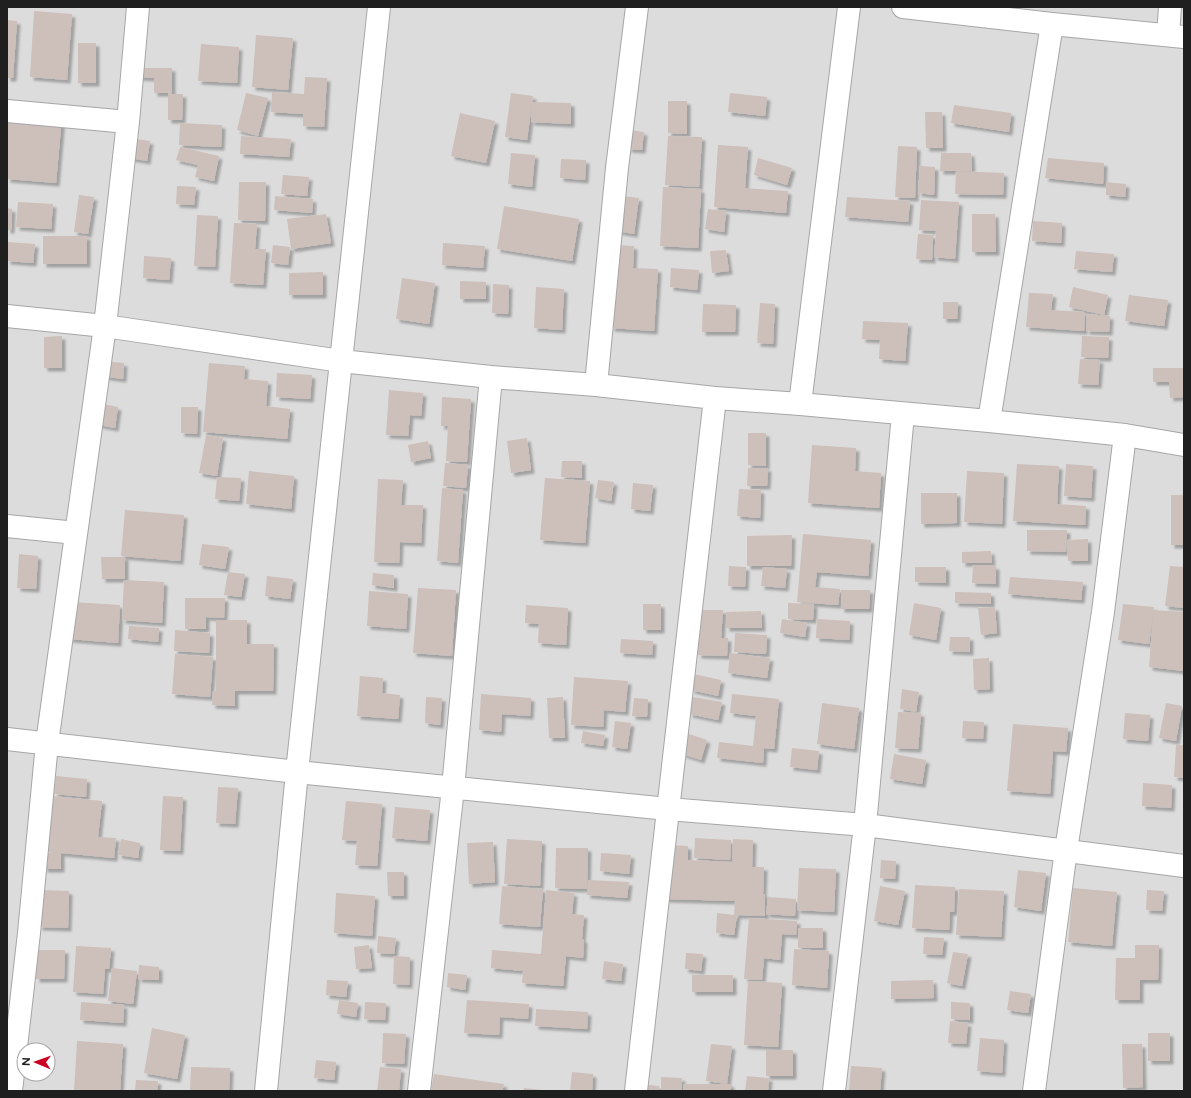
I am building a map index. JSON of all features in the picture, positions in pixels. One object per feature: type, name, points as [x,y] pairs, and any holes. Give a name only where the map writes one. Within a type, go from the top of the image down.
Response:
[{"type":"street","points":[[11,1091],[28,941],[47,743],[105,326],[128,122],[138,7]]},
{"type":"street","points":[[266,1091],[297,772],[379,7]]},
{"type":"street","points":[[596,386],[617,168],[637,7]]},
{"type":"street","points":[[800,404],[850,7]]},
{"type":"street","points":[[903,7],[977,12],[1052,24],[1176,36],[1170,7]]},
{"type":"street","points":[[989,421],[1052,24]]},
{"type":"street","points":[[7,111],[128,122]]},
{"type":"street","points":[[7,316],[105,326],[341,361],[715,398],[989,421],[1125,435],[1184,445]]},
{"type":"street","points":[[419,1091],[453,788],[491,377]]},
{"type":"street","points":[[636,1091],[715,398]]},
{"type":"street","points":[[834,1091],[865,825],[903,414]]},
{"type":"street","points":[[1034,1091],[1066,850],[1103,612],[1125,435]]},
{"type":"street","points":[[7,526],[76,533]]},
{"type":"street","points":[[7,739],[453,788],[668,809],[865,825],[1184,866]]},
{"type":"shaded area","points":[[7,7],[1184,7],[1184,1091],[7,1091]]},
{"type":"building","points":[[34,11],[72,14],[67,80],[30,77]]},
{"type":"building","points":[[7,20],[17,21],[13,78],[7,78]]},
{"type":"building","points":[[256,35],[293,38],[288,90],[252,87]]},
{"type":"building","points":[[78,43],[96,43],[96,83],[78,83]]},
{"type":"building","points":[[201,44],[239,47],[237,83],[198,81]]},
{"type":"building","points":[[136,68],[172,68],[172,94],[183,94],[182,120],[168,120],[168,93],[154,93],[154,78],[136,77]]},
{"type":"building","points":[[305,77],[327,78],[324,127],[303,126],[303,114],[271,112],[272,92],[304,94]]},
{"type":"building","points":[[246,93],[268,98],[258,136],[237,130]]},
{"type":"building","points":[[511,93],[533,96],[527,140],[505,137]]},
{"type":"building","points":[[730,93],[767,97],[765,116],[728,112]]},
{"type":"building","points":[[668,101],[687,101],[687,134],[668,133]]},
{"type":"building","points":[[532,102],[571,103],[571,124],[531,122]]},
{"type":"building","points":[[954,105],[1011,113],[1009,132],[951,123]]},
{"type":"building","points":[[925,112],[942,112],[943,148],[926,148]]},
{"type":"building","points":[[460,113],[495,121],[486,163],[451,156]]},
{"type":"building","points":[[7,117],[62,117],[56,183],[7,179]]},
{"type":"building","points":[[180,123],[222,125],[221,147],[179,145]]},
{"type":"building","points":[[630,130],[644,132],[642,150],[628,149]]},
{"type":"building","points":[[241,136],[291,139],[289,157],[240,154]]},
{"type":"building","points":[[668,136],[702,137],[699,187],[665,185]]},
{"type":"building","points":[[128,138],[150,141],[147,161],[124,157]]},
{"type":"building","points":[[718,145],[748,147],[745,188],[788,191],[786,213],[714,207]]},
{"type":"building","points":[[898,146],[917,147],[915,198],[895,197]]},
{"type":"building","points":[[180,147],[219,156],[214,181],[195,177],[198,165],[176,160]]},
{"type":"building","points":[[511,153],[535,155],[532,187],[508,184]]},
{"type":"building","points":[[941,153],[971,153],[972,171],[940,171]]},
{"type":"building","points":[[758,158],[792,168],[787,185],[754,175]]},
{"type":"building","points":[[1048,158],[1104,163],[1103,184],[1045,178]]},
{"type":"building","points":[[561,159],[586,160],[585,180],[560,178]]},
{"type":"building","points":[[920,166],[935,167],[934,195],[918,193]]},
{"type":"building","points":[[956,171],[1004,173],[1003,195],[955,194]]},
{"type":"building","points":[[283,175],[309,177],[307,196],[281,194]]},
{"type":"building","points":[[239,182],[266,182],[265,221],[238,220]]},
{"type":"building","points":[[1106,182],[1126,184],[1125,197],[1106,195]]},
{"type":"building","points":[[177,186],[196,187],[194,205],[176,204]]},
{"type":"building","points":[[663,187],[701,189],[698,248],[660,246]]},
{"type":"building","points":[[79,195],[94,197],[88,234],[74,232]]},
{"type":"building","points":[[275,196],[313,199],[312,213],[274,210]]},
{"type":"building","points":[[622,196],[639,198],[634,234],[617,231]]},
{"type":"building","points":[[847,197],[910,201],[908,222],[845,217]]},
{"type":"building","points":[[921,200],[959,202],[955,259],[934,257],[936,231],[919,230]]},
{"type":"building","points":[[18,202],[53,204],[51,229],[16,227]]},
{"type":"building","points":[[504,206],[579,219],[572,261],[497,249]]},
{"type":"building","points":[[7,208],[12,209],[11,230],[7,230]]},
{"type":"building","points":[[708,209],[726,211],[724,232],[705,229]]},
{"type":"building","points":[[326,214],[331,243],[291,249],[287,219]]},
{"type":"building","points":[[972,214],[995,214],[996,252],[972,252]]},
{"type":"building","points":[[197,215],[218,216],[215,267],[194,266]]},
{"type":"building","points":[[1033,221],[1062,223],[1061,243],[1032,241]]},
{"type":"building","points":[[234,223],[257,224],[255,249],[266,249],[263,285],[230,283]]},
{"type":"building","points":[[918,234],[933,235],[932,260],[916,259]]},
{"type":"building","points":[[43,236],[87,236],[87,264],[43,264]]},
{"type":"building","points":[[7,242],[35,244],[33,263],[7,261]]},
{"type":"building","points":[[443,243],[485,246],[483,268],[442,265]]},
{"type":"building","points":[[273,245],[290,247],[288,265],[271,263]]},
{"type":"building","points":[[616,245],[634,246],[633,268],[658,269],[654,331],[611,328]]},
{"type":"building","points":[[726,250],[729,271],[712,273],[710,251]]},
{"type":"building","points":[[1076,251],[1114,254],[1112,272],[1074,269]]},
{"type":"building","points":[[144,256],[171,258],[169,280],[143,278]]},
{"type":"building","points":[[671,268],[699,270],[697,290],[670,287]]},
{"type":"building","points":[[323,272],[323,295],[289,295],[289,273]]},
{"type":"building","points":[[402,278],[435,283],[429,324],[396,319]]},
{"type":"building","points":[[460,281],[486,282],[486,299],[460,299]]},
{"type":"building","points":[[493,284],[509,285],[508,314],[492,313]]},
{"type":"building","points":[[536,287],[564,289],[562,330],[534,328]]},
{"type":"building","points":[[1073,287],[1108,295],[1104,315],[1069,307]]},
{"type":"building","points":[[1029,293],[1053,294],[1051,310],[1085,312],[1084,331],[1026,327]]},
{"type":"building","points":[[1129,295],[1168,300],[1164,326],[1125,321]]},
{"type":"building","points":[[943,302],[958,302],[957,319],[943,319]]},
{"type":"building","points":[[760,303],[775,304],[773,344],[757,343]]},
{"type":"building","points":[[703,304],[736,305],[735,332],[702,332]]},
{"type":"building","points":[[1087,314],[1110,316],[1109,332],[1086,331]]},
{"type":"building","points":[[863,321],[908,323],[905,361],[879,359],[880,340],[862,339]]},
{"type":"building","points":[[62,336],[62,368],[44,368],[44,337]]},
{"type":"building","points":[[1082,336],[1109,337],[1108,358],[1081,357]]},
{"type":"building","points":[[1080,359],[1100,360],[1098,385],[1078,384]]},
{"type":"building","points":[[103,361],[124,363],[123,379],[101,376]]},
{"type":"building","points":[[209,363],[245,366],[244,379],[268,381],[266,406],[290,409],[287,439],[203,432]]},
{"type":"building","points":[[1153,368],[1184,368],[1184,397],[1170,398],[1169,382],[1153,382]]},
{"type":"building","points":[[277,373],[312,375],[310,399],[276,397]]},
{"type":"building","points":[[389,390],[423,393],[421,416],[410,415],[408,436],[386,435]]},
{"type":"building","points":[[442,397],[471,399],[467,462],[446,461],[448,426],[441,426]]},
{"type":"building","points":[[98,403],[118,407],[115,428],[94,424]]},
{"type":"building","points":[[181,407],[198,407],[197,434],[181,433]]},
{"type":"building","points":[[748,433],[766,433],[766,466],[748,465]]},
{"type":"building","points":[[206,435],[223,438],[217,476],[199,473]]},
{"type":"building","points":[[527,438],[531,470],[511,473],[507,441]]},
{"type":"building","points":[[428,441],[431,458],[411,462],[408,445]]},
{"type":"building","points":[[812,445],[856,448],[855,471],[881,473],[879,508],[808,503]]},
{"type":"building","points":[[562,461],[582,461],[582,478],[561,477]]},
{"type":"building","points":[[445,463],[468,465],[466,488],[443,486]]},
{"type":"building","points":[[1017,464],[1059,466],[1057,504],[1086,506],[1085,525],[1013,521]]},
{"type":"building","points":[[1066,464],[1093,466],[1091,498],[1064,496]]},
{"type":"building","points":[[748,468],[768,468],[767,486],[747,486]]},
{"type":"building","points":[[249,471],[294,476],[291,509],[246,504]]},
{"type":"building","points":[[967,471],[1004,473],[1002,524],[964,522]]},
{"type":"building","points":[[217,477],[241,478],[239,501],[215,499]]},
{"type":"building","points":[[545,478],[590,481],[585,543],[540,540]]},
{"type":"building","points":[[378,479],[403,480],[401,505],[423,505],[421,543],[400,542],[399,563],[374,562]]},
{"type":"building","points":[[598,480],[614,482],[611,501],[595,498]]},
{"type":"building","points":[[633,483],[653,485],[650,511],[631,509]]},
{"type":"building","points":[[442,488],[463,490],[458,563],[437,561]]},
{"type":"building","points":[[739,489],[761,490],[760,518],[737,516]]},
{"type":"building","points":[[921,493],[957,493],[957,523],[921,524]]},
{"type":"building","points":[[1171,495],[1184,495],[1184,545],[1171,545]]},
{"type":"building","points":[[125,510],[184,515],[180,561],[121,556]]},
{"type":"building","points":[[1027,530],[1067,530],[1066,552],[1027,551]]},
{"type":"building","points":[[803,534],[871,540],[868,576],[817,572],[815,587],[840,589],[838,605],[797,602]]},
{"type":"building","points":[[792,535],[791,566],[747,566],[747,536]]},
{"type":"building","points":[[1088,539],[1088,561],[1068,561],[1067,540]]},
{"type":"building","points":[[202,544],[229,547],[225,569],[199,565]]},
{"type":"building","points":[[991,551],[992,563],[962,563],[962,552]]},
{"type":"building","points":[[19,554],[38,556],[36,589],[17,588]]},
{"type":"building","points":[[101,557],[125,557],[125,579],[102,579]]},
{"type":"building","points":[[973,565],[996,566],[996,584],[972,583]]},
{"type":"building","points":[[729,566],[746,567],[745,587],[728,586]]},
{"type":"building","points":[[1170,566],[1184,567],[1184,608],[1165,606]]},
{"type":"building","points":[[763,567],[787,569],[785,588],[761,586]]},
{"type":"building","points":[[915,567],[946,567],[946,583],[915,582]]},
{"type":"building","points":[[228,572],[245,574],[241,597],[224,595]]},
{"type":"building","points":[[373,573],[394,575],[394,588],[372,585]]},
{"type":"building","points":[[267,576],[293,579],[290,599],[265,596]]},
{"type":"building","points":[[1010,577],[1083,582],[1081,600],[1008,594]]},
{"type":"building","points":[[124,580],[164,582],[162,623],[122,620]]},
{"type":"building","points":[[418,588],[456,590],[452,656],[413,653]]},
{"type":"building","points":[[841,590],[870,590],[869,609],[841,609]]},
{"type":"building","points":[[369,591],[408,594],[406,629],[367,626]]},
{"type":"building","points":[[955,592],[991,593],[991,604],[955,603]]},
{"type":"building","points":[[185,598],[225,598],[224,618],[206,617],[206,629],[185,629]]},
{"type":"building","points":[[73,602],[120,605],[118,643],[69,639]]},
{"type":"building","points":[[788,603],[814,604],[813,620],[788,619]]},
{"type":"building","points":[[914,603],[941,608],[936,640],[909,635]]},
{"type":"building","points":[[643,604],[661,604],[661,630],[643,630]]},
{"type":"building","points":[[1123,604],[1154,607],[1153,610],[1184,612],[1184,671],[1149,667],[1153,615],[1149,644],[1118,640]]},
{"type":"building","points":[[526,605],[568,608],[566,645],[538,643],[539,624],[525,623]]},
{"type":"building","points":[[995,607],[997,633],[981,635],[978,608]]},
{"type":"building","points":[[700,610],[723,610],[721,638],[728,638],[727,656],[698,655]]},
{"type":"building","points":[[761,611],[762,628],[726,628],[726,612]]},
{"type":"building","points":[[782,619],[807,623],[805,637],[780,633]]},
{"type":"building","points":[[817,619],[850,621],[849,640],[816,638]]},
{"type":"building","points":[[216,620],[247,620],[247,644],[274,644],[273,691],[235,691],[235,706],[212,705],[213,691],[216,691]]},
{"type":"building","points":[[129,626],[159,628],[158,642],[128,639]]},
{"type":"building","points":[[175,630],[210,633],[209,653],[174,651]]},
{"type":"building","points":[[735,633],[767,635],[766,654],[734,652]]},
{"type":"building","points":[[950,637],[970,637],[970,652],[949,651]]},
{"type":"building","points":[[621,639],[653,641],[652,655],[620,653]]},
{"type":"building","points":[[730,653],[770,658],[767,678],[728,673]]},
{"type":"building","points":[[175,654],[213,657],[210,697],[172,694]]},
{"type":"building","points":[[989,658],[990,689],[974,690],[973,659]]},
{"type":"building","points":[[694,674],[721,680],[718,696],[691,690]]},
{"type":"building","points":[[360,676],[383,678],[382,693],[400,695],[398,719],[357,716]]},
{"type":"building","points":[[574,677],[628,681],[625,712],[604,710],[603,727],[571,725]]},
{"type":"building","points":[[902,689],[919,692],[916,712],[900,709]]},
{"type":"building","points":[[481,694],[531,698],[530,716],[502,714],[501,732],[479,730]]},
{"type":"building","points":[[732,694],[779,699],[774,749],[764,748],[763,763],[717,758],[719,742],[753,746],[756,716],[730,713]]},
{"type":"building","points":[[426,697],[442,698],[440,725],[425,723]]},
{"type":"building","points":[[563,697],[565,738],[549,738],[547,698]]},
{"type":"building","points":[[693,697],[722,702],[718,720],[689,714]]},
{"type":"building","points":[[634,698],[648,699],[647,717],[632,716]]},
{"type":"building","points":[[822,703],[859,708],[854,749],[817,744]]},
{"type":"building","points":[[1166,703],[1182,706],[1176,741],[1159,738]]},
{"type":"building","points":[[898,712],[921,713],[918,749],[895,748]]},
{"type":"building","points":[[1125,713],[1150,715],[1148,741],[1123,739]]},
{"type":"building","points":[[615,721],[631,723],[627,749],[612,747]]},
{"type":"building","points":[[963,721],[984,722],[983,739],[962,738]]},
{"type":"building","points":[[1013,724],[1068,728],[1066,752],[1053,751],[1050,794],[1007,791]]},
{"type":"building","points":[[583,731],[605,735],[603,746],[581,743]]},
{"type":"building","points":[[689,734],[707,740],[701,760],[682,754]]},
{"type":"building","points":[[1176,745],[1184,745],[1184,778],[1174,777]]},
{"type":"building","points":[[792,748],[819,751],[817,770],[790,767]]},
{"type":"building","points":[[894,754],[926,760],[922,784],[890,779]]},
{"type":"building","points":[[56,776],[87,779],[86,797],[54,794]]},
{"type":"building","points":[[1143,783],[1172,785],[1171,808],[1142,806]]},
{"type":"building","points":[[218,787],[238,788],[235,824],[216,823]]},
{"type":"building","points":[[52,796],[102,801],[98,837],[116,838],[114,858],[61,853],[61,869],[44,869],[44,853],[60,853],[47,852]]},
{"type":"building","points":[[163,796],[183,797],[180,851],[160,850]]},
{"type":"building","points":[[346,801],[382,804],[377,866],[355,865],[357,841],[342,840]]},
{"type":"building","points":[[395,807],[430,810],[427,841],[392,838]]},
{"type":"building","points":[[695,838],[731,840],[730,860],[694,858]]},
{"type":"building","points":[[121,839],[140,843],[138,858],[118,855]]},
{"type":"building","points":[[507,839],[542,841],[540,886],[504,884]]},
{"type":"building","points":[[733,839],[753,840],[752,867],[764,867],[763,894],[765,894],[765,916],[737,915],[734,935],[716,933],[717,913],[734,915],[735,901],[665,899],[667,845],[688,846],[688,860],[732,862]]},
{"type":"building","points":[[493,842],[495,882],[469,884],[467,843]]},
{"type":"building","points":[[556,848],[588,848],[587,889],[555,888]]},
{"type":"building","points":[[601,853],[631,855],[629,874],[600,871]]},
{"type":"building","points":[[881,860],[896,861],[895,879],[880,878]]},
{"type":"building","points":[[799,868],[836,869],[834,912],[797,910]]},
{"type":"building","points":[[1018,870],[1046,873],[1041,911],[1014,907]]},
{"type":"building","points":[[387,872],[404,872],[404,896],[388,896]]},
{"type":"building","points":[[588,880],[629,882],[627,898],[587,895]]},
{"type":"building","points":[[915,885],[955,887],[954,912],[950,912],[949,930],[912,928]]},
{"type":"building","points":[[502,886],[543,889],[540,927],[499,924]]},
{"type":"building","points":[[880,886],[905,891],[898,925],[874,921]]},
{"type":"building","points":[[1073,888],[1117,892],[1112,946],[1068,942]]},
{"type":"building","points":[[959,889],[1004,891],[1001,937],[956,935]]},
{"type":"building","points":[[40,890],[69,891],[68,928],[39,927]]},
{"type":"building","points":[[546,890],[574,893],[572,914],[584,915],[582,939],[584,940],[583,958],[566,956],[563,986],[522,983],[523,971],[491,968],[492,950],[541,954]]},
{"type":"building","points":[[1147,890],[1164,891],[1162,911],[1146,910]]},
{"type":"building","points":[[336,893],[375,896],[372,936],[334,933]]},
{"type":"building","points":[[768,897],[796,899],[795,916],[766,914]]},
{"type":"building","points":[[749,918],[797,921],[796,935],[782,934],[780,960],[764,958],[762,980],[744,979]]},
{"type":"building","points":[[798,928],[823,928],[823,948],[798,948]]},
{"type":"building","points":[[378,936],[396,938],[394,954],[377,953]]},
{"type":"building","points":[[924,937],[944,938],[942,955],[923,954]]},
{"type":"building","points":[[369,945],[372,968],[356,969],[354,947]]},
{"type":"building","points":[[1135,945],[1159,945],[1158,980],[1140,980],[1140,1000],[1115,1000],[1116,958],[1135,958]]},
{"type":"building","points":[[76,946],[111,948],[109,969],[105,969],[103,994],[73,992]]},
{"type":"building","points":[[794,949],[829,951],[827,988],[792,985]]},
{"type":"building","points":[[37,950],[65,950],[64,979],[36,979]]},
{"type":"building","points":[[953,952],[968,954],[962,986],[947,983]]},
{"type":"building","points":[[686,953],[703,954],[701,971],[685,969]]},
{"type":"building","points":[[394,956],[410,957],[409,985],[393,984]]},
{"type":"building","points":[[604,961],[623,964],[621,981],[602,979]]},
{"type":"building","points":[[139,965],[159,967],[159,980],[138,979]]},
{"type":"building","points":[[112,968],[137,971],[133,1004],[108,1001]]},
{"type":"building","points":[[448,973],[467,975],[465,990],[447,987]]},
{"type":"building","points":[[692,975],[733,975],[733,992],[692,992]]},
{"type":"building","points":[[327,980],[348,981],[346,997],[326,995]]},
{"type":"building","points":[[933,980],[934,998],[891,999],[891,981]]},
{"type":"building","points":[[748,981],[782,983],[778,1047],[744,1045]]},
{"type":"building","points":[[1010,991],[1031,994],[1028,1013],[1007,1010]]},
{"type":"building","points":[[339,1000],[358,1003],[356,1017],[337,1014]]},
{"type":"building","points":[[467,1000],[529,1004],[528,1019],[500,1017],[499,1035],[464,1033]]},
{"type":"building","points":[[81,1002],[124,1005],[123,1023],[80,1020]]},
{"type":"building","points":[[365,1002],[386,1003],[385,1020],[364,1019]]},
{"type":"building","points":[[951,1002],[970,1003],[970,1020],[951,1019]]},
{"type":"building","points":[[536,1009],[588,1012],[587,1029],[535,1026]]},
{"type":"building","points":[[950,1021],[968,1023],[966,1044],[948,1043]]},
{"type":"building","points":[[152,1028],[185,1035],[177,1079],[144,1073]]},
{"type":"building","points":[[383,1033],[406,1034],[404,1064],[382,1063]]},
{"type":"building","points":[[1148,1033],[1170,1033],[1170,1061],[1148,1061]]},
{"type":"building","points":[[980,1038],[1004,1040],[1002,1073],[977,1071]]},
{"type":"building","points":[[77,1041],[123,1044],[120,1091],[74,1091]]},
{"type":"building","points":[[711,1044],[732,1046],[727,1084],[706,1081]]},
{"type":"building","points":[[1122,1044],[1142,1044],[1143,1087],[1123,1088]]},
{"type":"building","points":[[766,1050],[793,1050],[793,1076],[766,1076]]},
{"type":"building","points":[[316,1060],[336,1062],[334,1080],[314,1078]]},
{"type":"building","points":[[851,1066],[882,1068],[880,1091],[849,1091]]},
{"type":"building","points":[[191,1067],[230,1068],[229,1091],[190,1091]]},
{"type":"building","points":[[380,1067],[401,1069],[399,1091],[377,1091]]},
{"type":"building","points":[[572,1072],[593,1074],[592,1091],[570,1091]]},
{"type":"building","points":[[434,1074],[504,1084],[502,1091],[431,1091]]},
{"type":"building","points":[[747,1076],[769,1078],[768,1091],[745,1091]]},
{"type":"building","points":[[661,1077],[682,1078],[681,1091],[661,1091]]},
{"type":"building","points":[[136,1080],[158,1081],[157,1091],[135,1091]]},
{"type":"building","points":[[641,1084],[659,1086],[659,1091],[641,1091]]},
{"type":"building","points":[[683,1084],[731,1084],[731,1091],[683,1091]]},
{"type":"building","points":[[524,1088],[543,1090],[543,1091],[524,1091]]}]
